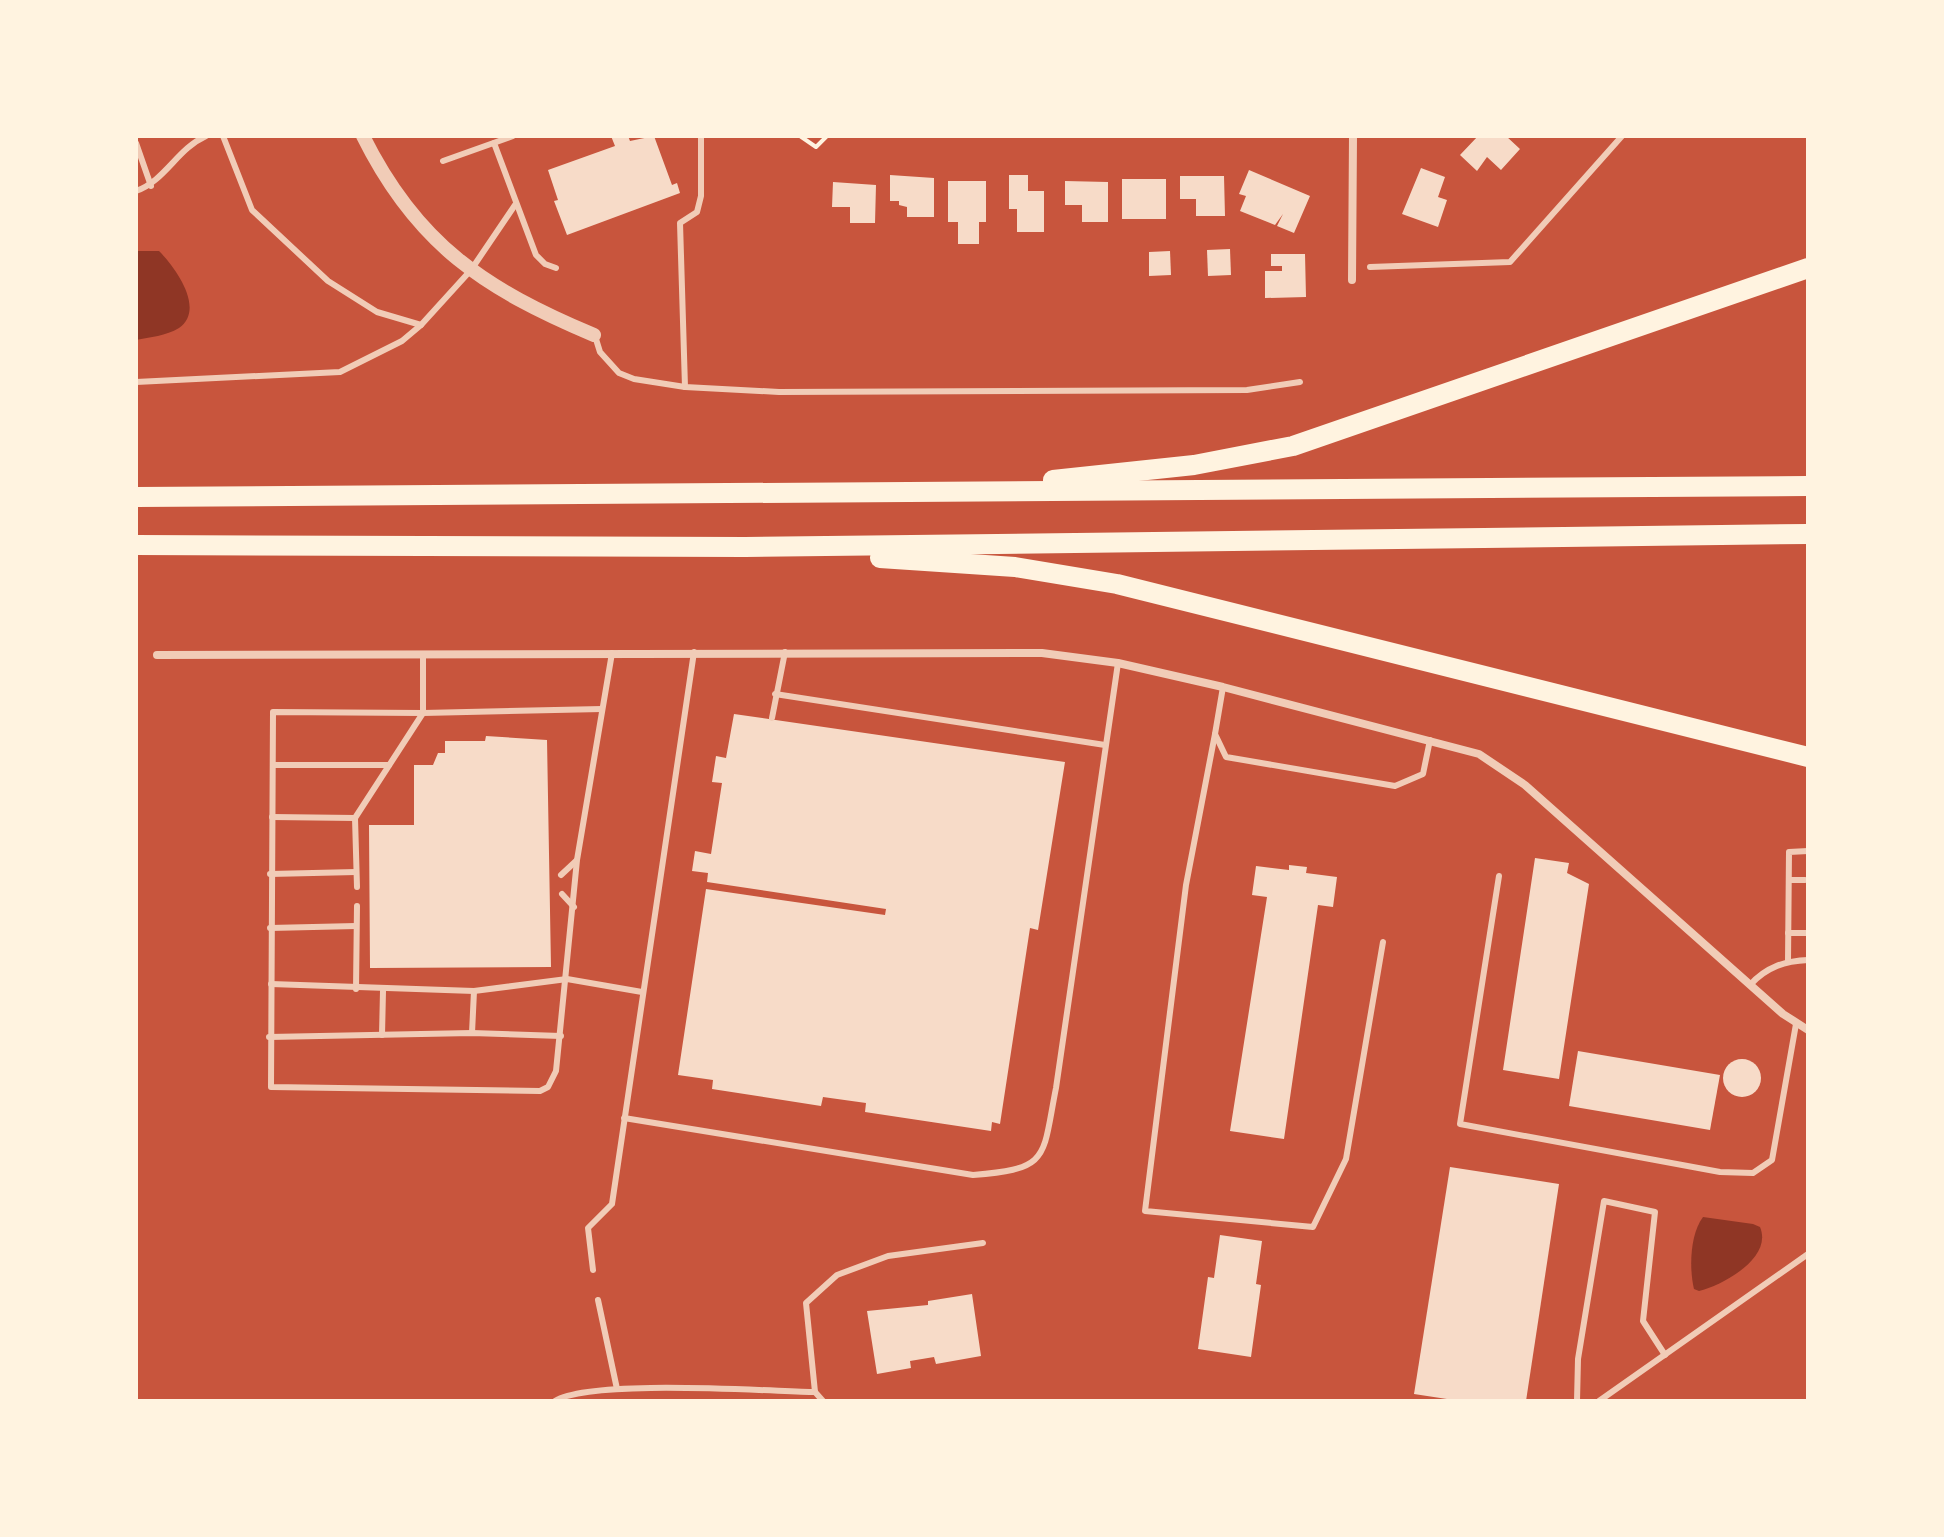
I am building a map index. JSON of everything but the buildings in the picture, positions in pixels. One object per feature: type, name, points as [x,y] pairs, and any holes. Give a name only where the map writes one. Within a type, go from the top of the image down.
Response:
[{"type":"highway","points":[[961,489],[1194,465],[1293,446],[1808,268]]},
{"type":"highway","points":[[136,497],[961,489],[1139,492],[1808,486]]},
{"type":"highway","points":[[136,545],[745,547],[1808,534]]},
{"type":"highway","points":[[745,547],[1015,567],[1117,584],[1808,757]]},
{"type":"street","points":[[363,136],[400,201],[424,231],[471,270],[552,317],[594,335]]},
{"type":"street","points":[[1352,280],[1353,136]]},
{"type":"street","points":[[157,655],[1042,653],[1118,663],[1479,754],[1501,767],[1750,985],[1796,1024],[1808,1030]]},
{"type":"lane","points":[[136,191],[151,186],[194,138],[206,136]]},
{"type":"lane","points":[[223,136],[252,210],[328,281],[377,312],[421,325]]},
{"type":"lane","points":[[443,161],[513,136]]},
{"type":"lane","points":[[685,387],[680,223],[697,212],[699,204],[701,136]]},
{"type":"lane","points":[[1370,267],[1510,262],[1622,136]]},
{"type":"lane","points":[[136,143],[151,186]]},
{"type":"lane","points":[[494,143],[536,255],[545,264],[556,268]]},
{"type":"lane","points":[[136,382],[340,372],[402,341],[421,325],[471,270],[515,205]]},
{"type":"lane","points":[[594,335],[600,352],[619,373],[634,379],[685,387],[779,392],[1232,390],[1268,389],[1300,382]]},
{"type":"lane","points":[[593,1270],[588,1228],[612,1204],[694,652]]},
{"type":"lane","points":[[772,718],[785,652]]},
{"type":"lane","points":[[602,709],[273,712],[271,1087],[540,1091],[548,1087],[556,1071],[577,860],[612,653]]},
{"type":"lane","points":[[357,887],[355,818],[423,713],[423,654]]},
{"type":"lane","points":[[624,1118],[973,1175],[1022,1170],[1035,1163],[1044,1150],[1056,1088],[1118,663]]},
{"type":"lane","points":[[1223,687],[1186,885],[1145,1211],[1313,1227],[1346,1159],[1383,942]]},
{"type":"lane","points":[[775,694],[1105,745]]},
{"type":"lane","points":[[1215,734],[1226,757],[1395,786],[1423,774],[1430,740]]},
{"type":"lane","points":[[273,765],[390,765]]},
{"type":"lane","points":[[272,817],[355,818]]},
{"type":"lane","points":[[1788,961],[1789,852],[1808,851]]},
{"type":"lane","points":[[561,875],[577,860]]},
{"type":"lane","points":[[270,874],[356,872]]},
{"type":"lane","points":[[1499,876],[1460,1124],[1720,1172],[1753,1173],[1772,1160],[1796,1024]]},
{"type":"lane","points":[[1789,880],[1805,880]]},
{"type":"lane","points":[[562,894],[574,907]]},
{"type":"lane","points":[[356,989],[357,906]]},
{"type":"lane","points":[[270,928],[356,926]]},
{"type":"lane","points":[[1788,933],[1806,933]]},
{"type":"lane","points":[[1750,985],[1760,974],[1788,961],[1808,960]]},
{"type":"lane","points":[[271,984],[383,991],[474,991],[567,979],[642,992]]},
{"type":"lane","points":[[382,1035],[383,991]]},
{"type":"lane","points":[[472,1033],[474,991]]},
{"type":"lane","points":[[269,1037],[472,1033],[561,1036]]},
{"type":"lane","points":[[1577,1401],[1578,1359],[1604,1201],[1655,1212],[1643,1321],[1665,1355]]},
{"type":"lane","points":[[823,1401],[815,1392],[806,1303],[837,1275],[888,1256],[983,1243]]},
{"type":"lane","points":[[1599,1401],[1808,1254]]},
{"type":"lane","points":[[598,1300],[617,1389]]},
{"type":"lane","points":[[555,1401],[565,1394],[617,1389],[815,1392]]},
{"type":"path","points":[[800,136],[816,147],[827,136]]},
{"type":"shaded area","points":[[136,251],[159,251],[166,258],[185,288],[190,310],[187,320],[179,328],[163,335],[136,340]]},
{"type":"shaded area","points":[[1703,1217],[1753,1224],[1760,1227],[1762,1238],[1753,1259],[1743,1268],[1720,1283],[1699,1291],[1694,1289],[1691,1261],[1695,1232]]}]
